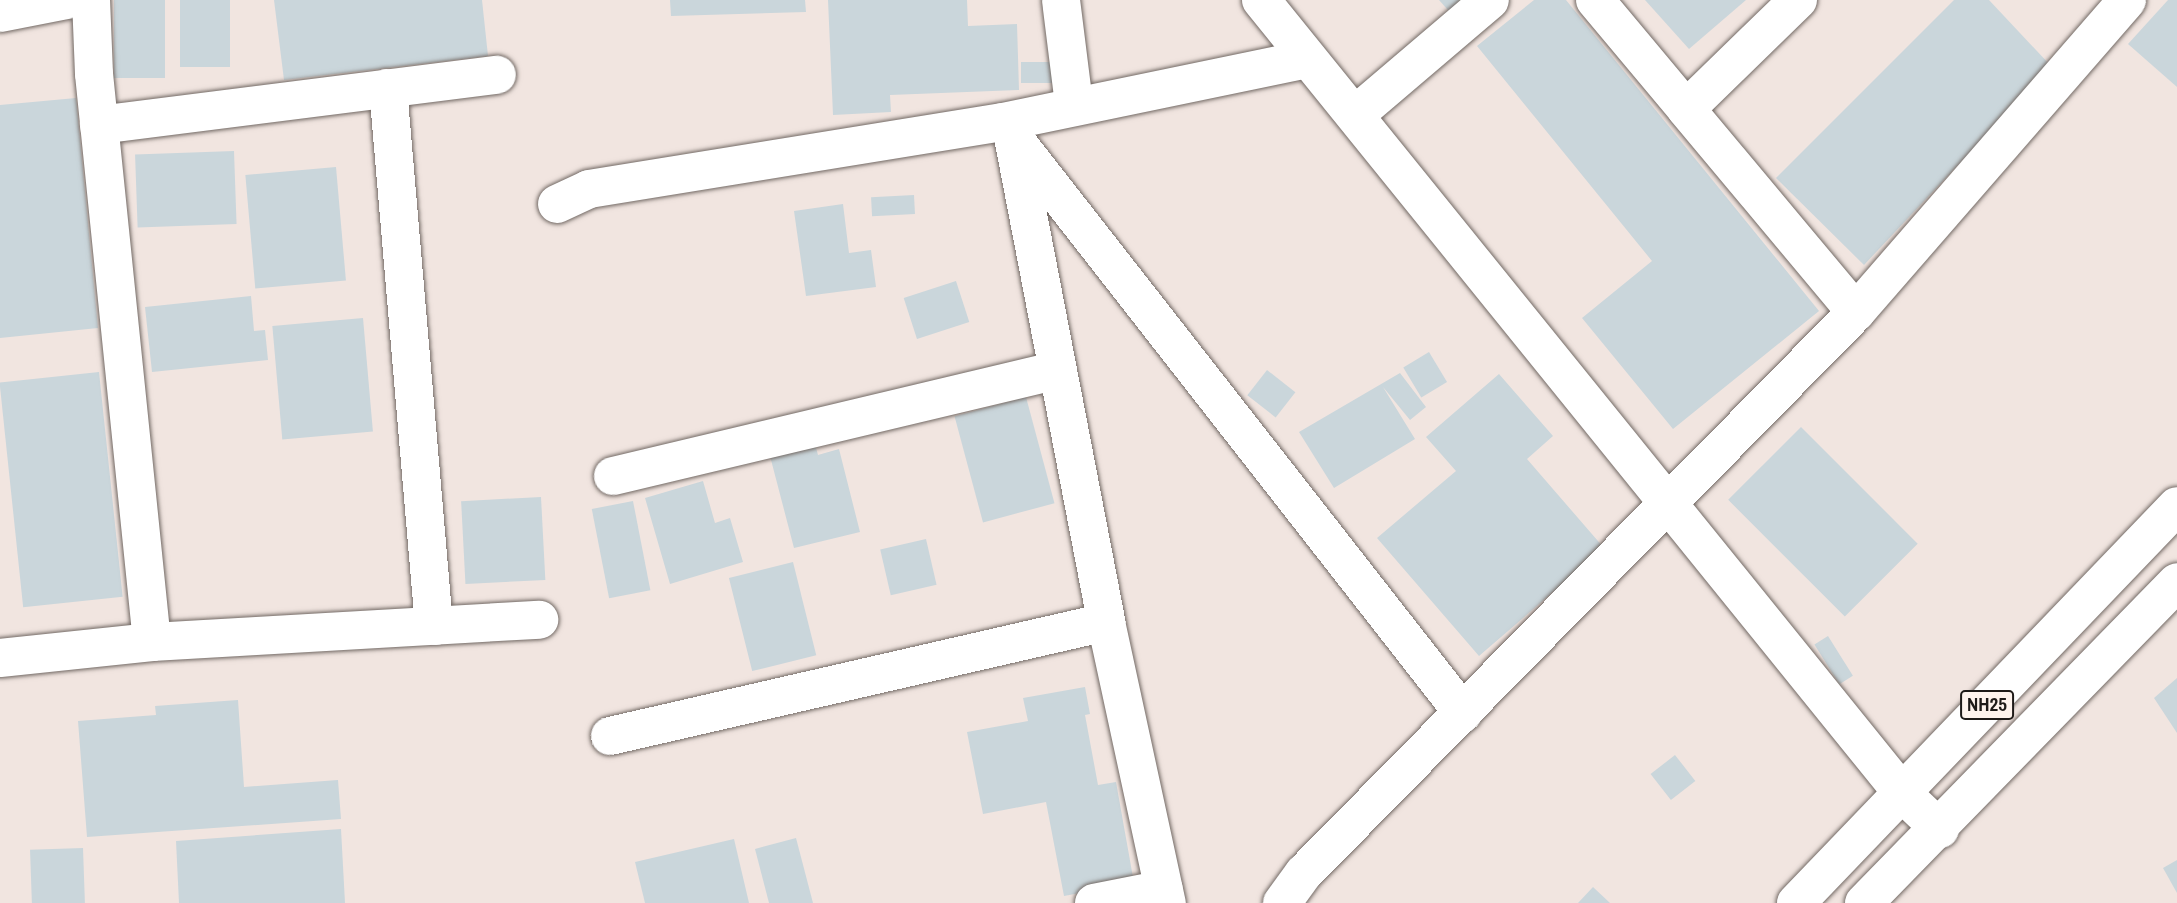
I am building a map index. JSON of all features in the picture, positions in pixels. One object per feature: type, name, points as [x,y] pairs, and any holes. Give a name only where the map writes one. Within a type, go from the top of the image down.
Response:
[{"type":"street","points":[[0,13],[67,0]]},
{"type":"street","points":[[91,0],[99,125],[152,642]]},
{"type":"street","points":[[1061,0],[1074,104]]},
{"type":"street","points":[[1261,0],[1903,793],[1940,829]]},
{"type":"street","points":[[1355,115],[1490,0]]},
{"type":"street","points":[[1595,0],[1856,312]]},
{"type":"street","points":[[1686,109],[1798,0]]},
{"type":"street","points":[[1282,903],[1304,873],[1856,312],[2127,0]]},
{"type":"street","points":[[557,204],[589,189],[1008,129],[1074,104],[1308,60]]},
{"type":"street","points":[[99,125],[497,75]]},
{"type":"street","points":[[388,88],[435,626]]},
{"type":"street","points":[[1008,129],[1106,622],[1166,896],[1094,903]]},
{"type":"street","points":[[1008,129],[1463,713]]},
{"type":"street","points":[[612,476],[1058,370]]},
{"type":"street","name":"NH25","points":[[1796,903],[2177,506]]},
{"type":"street","name":"NH25","points":[[1864,903],[1940,829],[2177,582]]},
{"type":"street","points":[[0,658],[152,642],[539,620]]},
{"type":"street","points":[[610,736],[1106,622]]},
{"type":"building","points":[[114,0],[165,0],[165,78],[114,78]]},
{"type":"building","points":[[180,0],[230,0],[230,67],[180,67]]},
{"type":"building","points":[[274,0],[482,0],[488,56],[284,80]]},
{"type":"building","points":[[670,0],[805,0],[806,12],[671,16]]},
{"type":"building","points":[[828,0],[967,0],[968,26],[1017,24],[1019,90],[890,95],[891,112],[833,115]]},
{"type":"building","points":[[1439,0],[1477,0],[1455,18]]},
{"type":"building","points":[[1534,0],[1566,0],[1819,311],[1673,429],[1582,318],[1652,261],[1477,46]]},
{"type":"building","points":[[1645,0],[1746,0],[1689,49]]},
{"type":"building","points":[[1954,0],[1989,0],[2051,66],[1864,265],[1776,178]]},
{"type":"building","points":[[2168,0],[2177,0],[2177,87],[2128,44]]},
{"type":"building","points":[[1021,62],[1052,62],[1052,83],[1021,83]]},
{"type":"building","points":[[76,98],[98,328],[0,338],[0,105]]},
{"type":"building","points":[[234,151],[237,224],[138,227],[135,154]]},
{"type":"building","points":[[336,167],[346,281],[255,288],[245,175]]},
{"type":"building","points":[[914,195],[915,214],[872,216],[871,197]]},
{"type":"building","points":[[843,204],[849,253],[871,250],[876,287],[806,296],[794,211]]},
{"type":"building","points":[[956,281],[969,322],[917,339],[904,298]]},
{"type":"building","points":[[251,296],[254,331],[265,330],[268,360],[152,372],[145,307]]},
{"type":"building","points":[[363,318],[373,432],[282,439],[272,326]]},
{"type":"building","points":[[1429,352],[1447,382],[1421,397],[1403,367]]},
{"type":"building","points":[[1267,370],[1295,392],[1276,417],[1247,395]]},
{"type":"building","points":[[99,372],[123,597],[23,607],[0,382]]},
{"type":"building","points":[[1400,373],[1426,407],[1410,420],[1383,387],[1415,439],[1334,488],[1299,432]]},
{"type":"building","points":[[1499,374],[1553,436],[1527,459],[1604,548],[1479,656],[1377,538],[1456,471],[1426,437]]},
{"type":"building","points":[[1026,397],[1054,503],[983,522],[955,416]]},
{"type":"building","points":[[1801,427],[1918,544],[1845,617],[1728,500]]},
{"type":"building","points":[[815,444],[818,455],[839,449],[860,532],[794,548],[770,456]]},
{"type":"building","points":[[703,481],[715,523],[730,518],[743,562],[670,584],[645,498]]},
{"type":"building","points":[[541,497],[545,580],[465,584],[461,501]]},
{"type":"building","points":[[633,501],[650,590],[609,598],[592,509]]},
{"type":"building","points":[[926,539],[937,585],[891,595],[880,550]]},
{"type":"building","points":[[793,562],[816,655],[752,671],[729,578]]},
{"type":"building","points":[[1828,636],[1853,676],[1839,684],[1814,644]]},
{"type":"building","points":[[2177,678],[2177,733],[2154,698]]},
{"type":"building","points":[[1085,687],[1090,714],[1085,715],[1098,785],[1116,782],[1134,883],[1064,896],[1046,802],[983,814],[967,732],[1028,721],[1023,698]]},
{"type":"building","points":[[238,700],[244,787],[338,780],[341,819],[87,837],[78,721],[156,715],[155,706]]},
{"type":"building","points":[[1675,755],[1695,781],[1671,800],[1651,774]]},
{"type":"building","points":[[341,829],[345,903],[179,903],[176,841]]},
{"type":"building","points":[[796,838],[813,903],[769,903],[755,849]]},
{"type":"building","points":[[734,839],[749,903],[645,903],[635,862]]},
{"type":"building","points":[[83,848],[85,903],[32,903],[30,850]]},
{"type":"building","points":[[2177,860],[2177,893],[2163,868]]},
{"type":"building","points":[[1593,887],[1610,903],[1578,903]]}]
